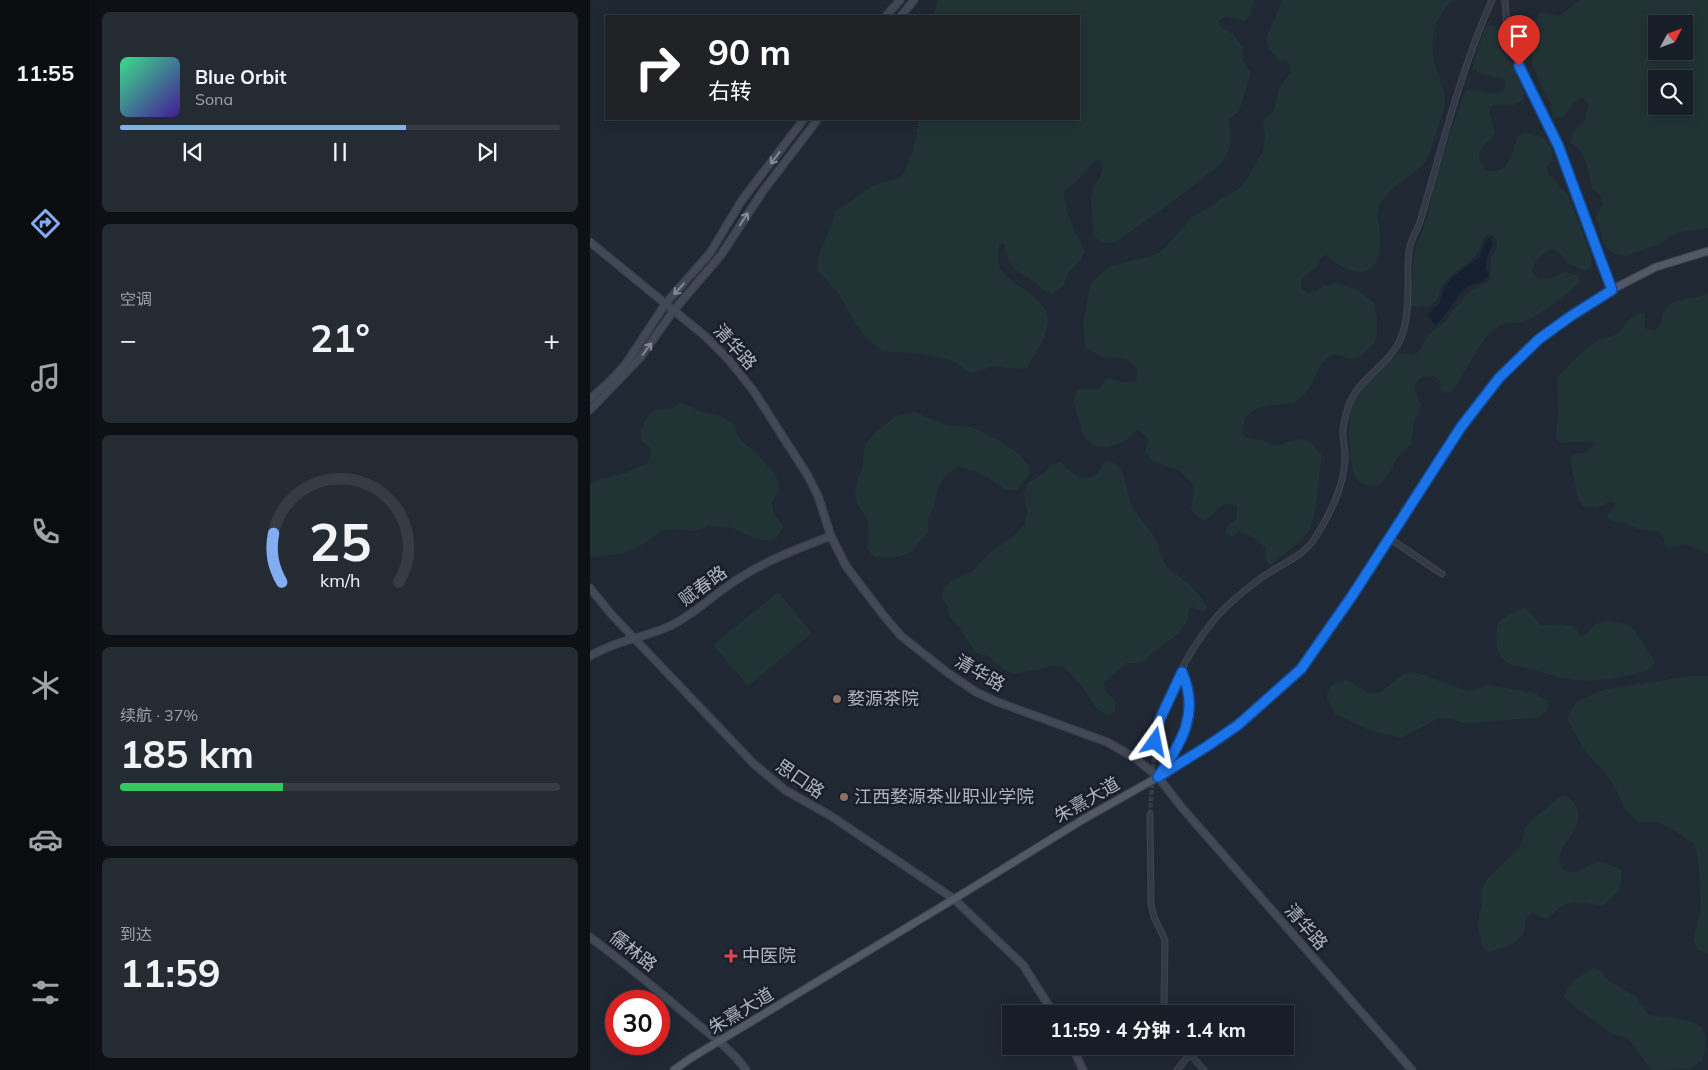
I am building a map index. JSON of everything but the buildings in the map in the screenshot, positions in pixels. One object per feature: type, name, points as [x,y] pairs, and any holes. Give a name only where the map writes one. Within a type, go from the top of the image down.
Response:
[{"type":"main road","points":[[887,15],[900,0]]},
{"type":"main road","points":[[902,15],[914,0]]},
{"type":"main road","points":[[590,399],[625,365],[666,303],[710,253],[742,200],[803,120]]},
{"type":"main road","points":[[590,410],[640,358],[674,310],[721,255],[751,208],[817,120]]},
{"type":"main road","name":"清华路","points":[[590,242],[705,336],[728,359],[753,390],[808,476],[818,496],[831,536],[846,566],[901,636],[948,673],[976,692],[995,701],[1107,742],[1135,758],[1158,777],[1183,809],[1412,1070]]},
{"type":"main road","name":"朱熹大道","points":[[674,1070],[1082,820],[1158,777],[1238,725],[1301,669],[1352,596],[1461,427],[1499,378],[1546,335],[1571,316],[1612,290],[1656,267],[1708,251]]},
{"type":"main road","name":"赋春路","points":[[590,656],[611,646],[654,633],[674,624],[700,608],[718,592],[739,578],[775,558],[831,536]]},
{"type":"main road","name":"思口路","points":[[590,588],[738,749],[785,790],[831,816],[954,899],[1024,965],[1048,1005]]},
{"type":"main road","name":"儒林路","points":[[590,937],[632,968],[720,1042],[746,1070]]},
{"type":"main road","points":[[1076,1055],[1083,1070]]},
{"type":"street","points":[[1155,742],[1160,719],[1182,672],[1191,654],[1213,621],[1261,579],[1311,544],[1340,488],[1346,457],[1343,430],[1349,405],[1360,386],[1389,356],[1400,340],[1408,312],[1410,247],[1419,225],[1439,152],[1472,50],[1492,0]]},
{"type":"street","points":[[1505,0],[1507,28],[1515,56],[1558,145],[1612,290]]},
{"type":"street","points":[[1389,538],[1442,574]]},
{"type":"street","points":[[1158,777],[1180,742],[1187,721],[1190,702],[1182,672]]},
{"type":"street","points":[[1150,814],[1151,904],[1154,918],[1165,940],[1164,1005]]},
{"type":"street","points":[[1177,1070],[1189,1055]]},
{"type":"street","points":[[1191,1055],[1204,1070]]},
{"type":"shaded area","points":[[938,0],[1255,0],[1249,16],[1244,21],[1226,16],[1219,21],[1220,26],[1233,34],[1243,47],[1242,59],[1251,73],[1239,111],[1229,119],[1230,143],[1221,164],[1116,242],[1103,243],[1095,238],[1091,213],[1093,189],[1103,166],[1102,162],[1096,160],[1074,184],[1064,191],[1068,215],[1085,251],[1068,274],[1063,287],[1052,294],[1015,270],[1009,261],[1004,243],[999,245],[998,259],[1000,268],[1012,281],[1036,298],[1047,313],[1048,322],[1045,334],[1027,368],[1018,369],[993,366],[971,374],[953,361],[923,354],[883,351],[868,340],[856,324],[838,293],[817,270],[820,251],[830,230],[835,212],[872,186],[901,177],[913,149],[918,120],[1080,120],[1080,15],[933,15]]},
{"type":"shaded area","points":[[1282,0],[1454,0],[1441,14],[1434,31],[1434,59],[1445,98],[1438,128],[1425,162],[1392,189],[1381,202],[1377,213],[1380,239],[1379,253],[1374,266],[1363,272],[1348,270],[1326,255],[1320,258],[1317,266],[1301,280],[1302,289],[1309,293],[1315,292],[1323,286],[1339,283],[1358,290],[1374,303],[1377,318],[1377,335],[1374,343],[1360,357],[1350,359],[1335,354],[1329,357],[1318,369],[1308,390],[1293,404],[1261,407],[1251,412],[1245,420],[1242,433],[1246,438],[1263,440],[1272,445],[1281,445],[1289,441],[1303,439],[1312,443],[1322,456],[1315,510],[1310,529],[1301,540],[1272,565],[1268,564],[1265,558],[1266,548],[1254,538],[1238,532],[1233,537],[1227,535],[1225,530],[1229,524],[1237,519],[1237,506],[1231,504],[1222,505],[1206,520],[1197,516],[1191,509],[1194,489],[1191,482],[1180,471],[1152,461],[1145,452],[1148,440],[1144,434],[1137,430],[1127,440],[1108,448],[1092,445],[1083,435],[1074,402],[1076,392],[1080,388],[1101,388],[1108,378],[1121,382],[1135,381],[1138,374],[1136,368],[1127,359],[1102,357],[1085,347],[1083,330],[1090,285],[1110,266],[1151,256],[1162,251],[1192,217],[1236,191],[1244,184],[1263,151],[1265,135],[1263,124],[1265,118],[1273,113],[1279,88],[1291,72],[1290,65],[1286,60],[1279,61],[1267,46],[1266,39]]},
{"type":"shaded area","points":[[1580,0],[1708,0],[1708,228],[1676,233],[1659,244],[1625,256],[1612,253],[1605,246],[1596,217],[1603,203],[1601,195],[1593,190],[1584,157],[1570,143],[1573,132],[1585,119],[1589,104],[1582,97],[1574,102],[1564,117],[1552,118],[1551,105],[1532,65],[1535,20],[1541,12],[1559,16]]},
{"type":"shaded area","points":[[1488,25],[1494,26],[1498,30],[1499,48],[1514,68],[1524,93],[1523,100],[1513,105],[1493,105],[1489,111],[1495,133],[1479,153],[1482,163],[1486,171],[1501,170],[1509,161],[1518,136],[1525,132],[1545,139],[1551,145],[1553,161],[1547,166],[1548,173],[1568,195],[1591,255],[1592,267],[1585,271],[1568,263],[1559,253],[1552,249],[1539,258],[1532,272],[1538,279],[1549,279],[1565,272],[1577,275],[1580,282],[1561,299],[1529,319],[1522,322],[1502,324],[1492,331],[1479,347],[1451,392],[1445,393],[1441,389],[1440,380],[1434,376],[1421,377],[1414,386],[1421,404],[1419,413],[1414,421],[1411,444],[1395,461],[1392,470],[1382,483],[1373,486],[1366,485],[1356,478],[1353,472],[1349,432],[1351,410],[1361,389],[1399,353],[1413,355],[1419,352],[1428,335],[1448,319],[1452,311],[1470,291],[1487,282],[1490,278],[1491,258],[1497,247],[1493,235],[1488,234],[1484,238],[1477,254],[1445,282],[1435,302],[1428,307],[1411,306],[1414,253],[1427,217],[1437,173],[1465,91],[1475,90],[1496,93],[1505,89],[1505,80],[1502,77],[1487,76],[1473,69],[1485,28]]},
{"type":"shaded area","points":[[1708,293],[1708,555],[1686,544],[1668,548],[1664,544],[1664,538],[1657,531],[1644,530],[1609,520],[1607,514],[1616,504],[1612,501],[1597,508],[1584,507],[1578,501],[1570,458],[1574,454],[1584,453],[1593,446],[1593,441],[1561,443],[1556,438],[1558,414],[1557,378],[1577,357],[1600,339],[1615,335],[1635,315],[1645,313],[1645,328],[1655,331],[1660,324],[1664,310],[1671,303]]},
{"type":"shaded area","points":[[681,402],[701,412],[720,415],[734,424],[738,436],[747,446],[755,451],[775,474],[779,483],[777,494],[772,503],[774,514],[784,527],[775,540],[769,541],[757,539],[726,527],[707,526],[691,531],[673,529],[661,531],[644,544],[620,554],[590,557],[590,484],[594,481],[621,475],[648,463],[651,455],[650,450],[641,440],[641,430],[649,414],[654,410],[671,409]]},
{"type":"shaded area","points":[[915,412],[946,425],[972,427],[1002,442],[1020,455],[1029,467],[1030,474],[1017,490],[1006,490],[984,476],[959,467],[945,475],[937,491],[934,507],[928,519],[928,532],[912,551],[900,557],[874,557],[867,549],[867,519],[857,504],[855,494],[862,468],[865,444],[878,430],[896,416]]},
{"type":"shaded area","points":[[1107,460],[1120,469],[1131,504],[1155,538],[1165,565],[1192,587],[1207,608],[1203,612],[1193,607],[1189,609],[1187,622],[1177,635],[1152,653],[1145,661],[1127,663],[1104,682],[1105,691],[1116,701],[1115,711],[1109,716],[1096,708],[1082,686],[1065,668],[1054,665],[1013,674],[1002,668],[988,656],[974,651],[960,628],[949,616],[947,606],[942,597],[943,590],[950,581],[973,571],[990,552],[1013,537],[1024,525],[1027,512],[1024,495],[1028,483],[1044,473],[1051,465],[1060,462],[1078,475],[1088,478],[1098,473]]},
{"type":"shaded area","points":[[778,592],[812,633],[748,686],[713,645]]},
{"type":"shaded area","points":[[1523,608],[1542,625],[1561,624],[1574,626],[1580,635],[1586,635],[1595,625],[1606,621],[1631,626],[1655,661],[1651,668],[1605,680],[1569,679],[1512,665],[1503,659],[1498,651],[1496,636],[1498,622],[1511,613]]},
{"type":"shaded area","points":[[1417,673],[1469,691],[1488,685],[1534,693],[1548,701],[1548,710],[1539,717],[1475,723],[1463,723],[1452,719],[1439,718],[1402,738],[1369,730],[1335,714],[1326,697],[1332,685],[1346,680],[1369,693],[1381,692],[1403,674]]},
{"type":"shaded area","points":[[1690,676],[1708,676],[1708,955],[1698,950],[1693,940],[1701,905],[1699,866],[1694,845],[1677,832],[1660,823],[1648,821],[1639,823],[1625,809],[1605,772],[1583,749],[1567,718],[1576,702],[1606,689]]},
{"type":"shaded area","points":[[1566,795],[1575,805],[1578,815],[1577,824],[1559,857],[1561,865],[1570,872],[1575,872],[1599,862],[1613,866],[1621,870],[1620,887],[1611,899],[1602,906],[1571,903],[1562,906],[1546,919],[1533,913],[1527,918],[1523,934],[1517,941],[1488,952],[1483,948],[1478,927],[1482,907],[1481,891],[1487,879],[1521,846],[1526,826],[1560,796]]},
{"type":"shaded area","points":[[1594,968],[1601,971],[1609,981],[1635,996],[1649,1015],[1682,1019],[1698,1025],[1706,1037],[1702,1061],[1689,1069],[1653,1070],[1644,1061],[1629,1039],[1611,1033],[1576,1008],[1564,997],[1566,992],[1576,979]]},
{"type":"water","points":[[1490,238],[1493,242],[1486,262],[1486,268],[1489,273],[1487,279],[1468,286],[1463,290],[1435,325],[1427,314],[1440,303],[1445,286],[1453,277],[1479,257],[1487,239]]},
{"type":"tunnel","points":[[1150,814],[1155,742]]},
{"type":"place","name":"婺源茶院","points":[[837,699]]},
{"type":"place","name":"江西婺源茶业职业学院","points":[[844,797]]},
{"type":"place","name":"中医院","points":[[731,956]]},
{"type":"route","points":[[1155,742],[1160,719],[1182,672],[1190,702],[1187,721],[1176,751],[1158,777],[1238,725],[1301,669],[1327,634],[1476,406],[1499,378],[1539,339],[1612,290],[1558,145],[1519,66]]}]
